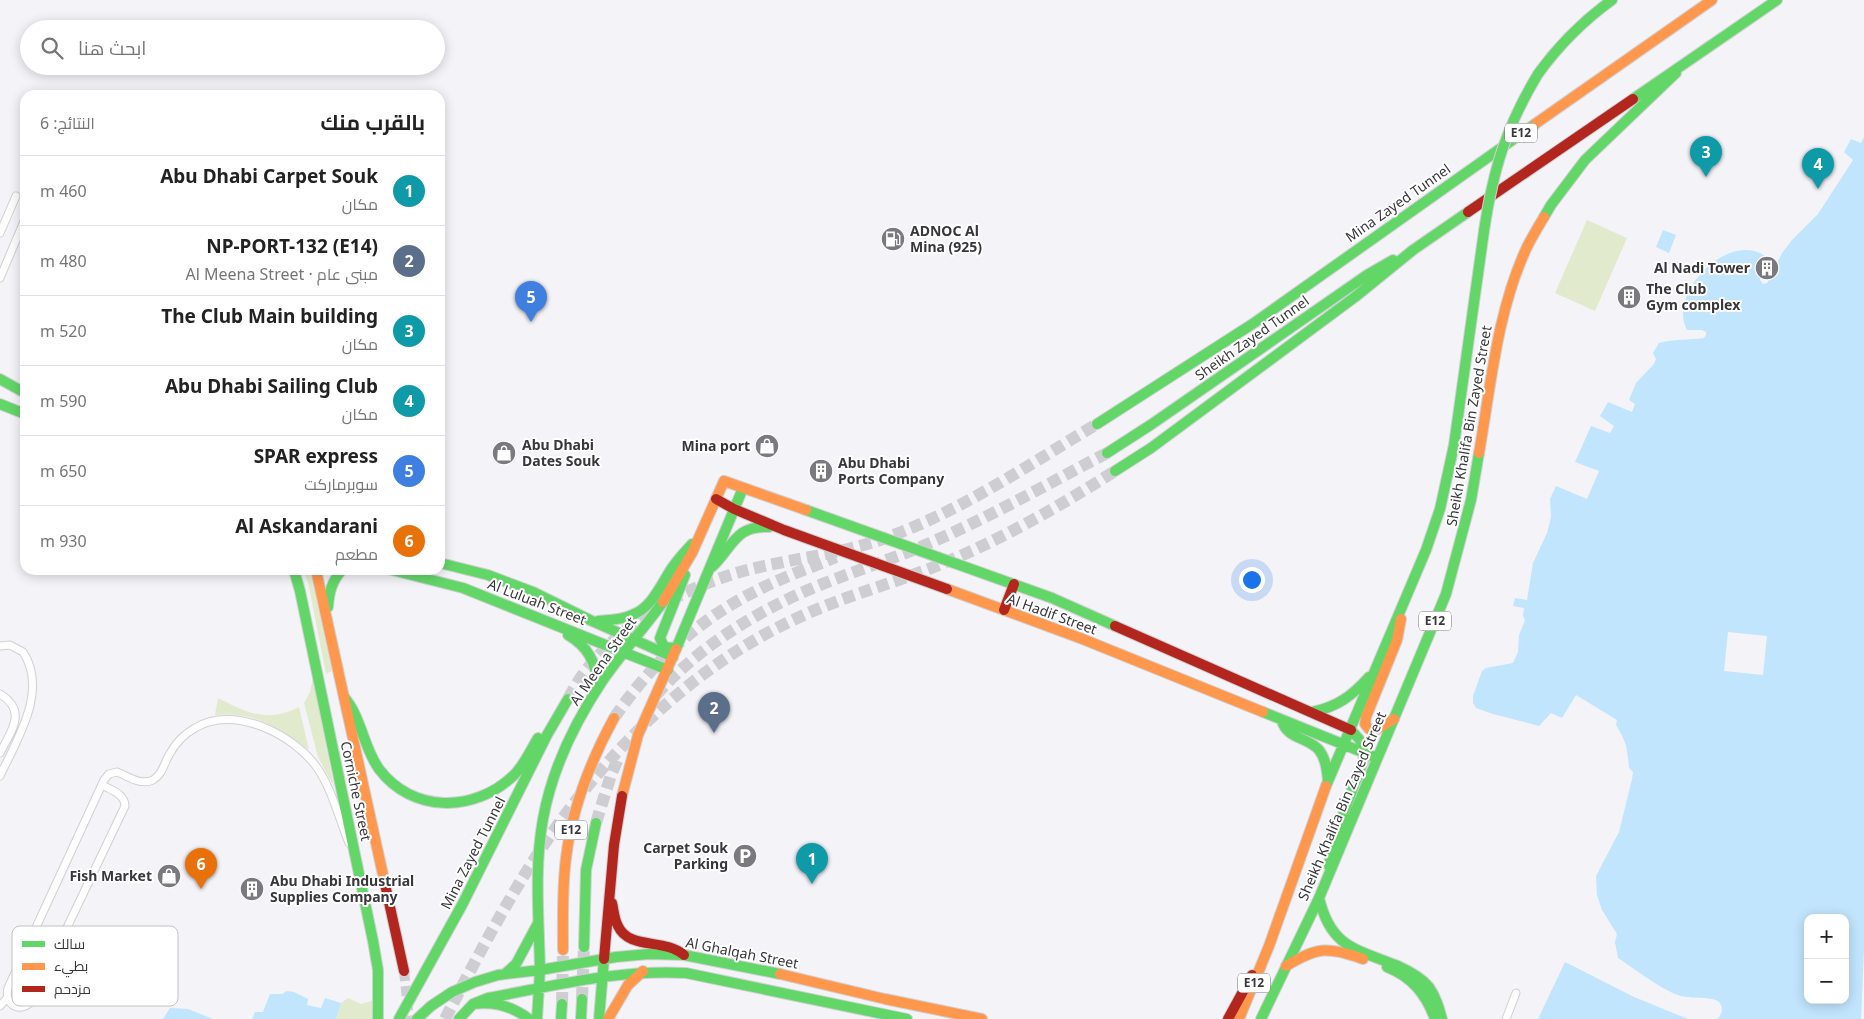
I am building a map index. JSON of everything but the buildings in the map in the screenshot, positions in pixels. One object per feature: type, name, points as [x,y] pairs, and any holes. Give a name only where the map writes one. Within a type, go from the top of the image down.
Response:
[{"type":"main road","name":"Sheikh Khalifa Bin Zayed Street","points":[[1239,1019],[1269,946],[1328,781],[1351,730],[1433,530],[1447,481],[1454,445],[1484,231],[1493,175],[1500,148],[1519,105],[1538,74],[1568,36],[1585,20],[1612,0]]},
{"type":"main road","name":"Mina Zayed Tunnel","points":[[1097,424],[1178,374],[1251,325],[1630,55],[1712,0]]},
{"type":"main road","name":"Sheikh Khalifa Bin Zayed Street","points":[[1261,1019],[1319,898],[1440,610],[1466,521],[1476,476],[1500,330],[1510,289],[1527,247],[1552,206],[1585,160],[1603,140],[1662,88],[1683,65],[1777,0]]},
{"type":"main road","points":[[1114,472],[1167,436],[1355,298],[1413,250],[1683,65]]},
{"type":"main road","name":"Sheikh Zayed Tunnel","points":[[1107,453],[1367,275],[1413,250]]},
{"type":"main road","points":[[0,379],[20,391]]},
{"type":"main road","points":[[0,404],[20,412]]},
{"type":"main road","name":"Al Hadif Street","points":[[724,481],[1014,584],[1092,614],[1351,730]]},
{"type":"main road","name":"Al Meena Street","points":[[537,1019],[534,971],[539,920],[538,854],[548,798],[567,745],[596,691],[624,651],[663,603],[688,559],[724,481]]},
{"type":"main road","points":[[599,1019],[619,812],[628,769],[638,735],[668,670],[743,488]]},
{"type":"main road","name":"Al Hadif Street","points":[[716,499],[734,509],[784,530],[1148,664],[1377,758]]},
{"type":"main road","points":[[709,569],[723,555],[733,539],[744,530],[758,526],[784,530]]},
{"type":"main road","points":[[592,621],[622,620],[640,612],[650,603],[682,554],[697,540]]},
{"type":"main road","points":[[678,644],[674,648],[667,648],[662,645],[660,638],[681,586],[688,559]]},
{"type":"main road","name":"Al Luluah Street","points":[[445,564],[510,583],[533,592],[673,657]]},
{"type":"main road","name":"Corniche Street","points":[[295,575],[358,864],[378,970],[378,1019]]},
{"type":"main road","name":"Corniche Street","points":[[317,575],[404,971]]},
{"type":"main road","points":[[328,621],[330,588],[336,575]]},
{"type":"main road","name":"Al Luluah Street","points":[[412,575],[463,588],[668,670]]},
{"type":"main road","points":[[1004,610],[1014,584]]},
{"type":"main road","points":[[1394,719],[1374,731],[1364,724],[1397,640],[1401,625],[1400,610]]},
{"type":"main road","points":[[549,622],[561,632],[578,641],[591,656],[597,672],[596,691]]},
{"type":"main road","points":[[1312,712],[1332,708],[1349,699],[1376,668]]},
{"type":"main road","name":"Mina Zayed Tunnel","points":[[344,697],[356,712],[366,744],[374,760],[391,782],[406,794],[418,800],[446,805],[462,804],[476,800],[492,792],[508,780],[525,760],[552,712],[568,699],[554,723],[467,896],[399,1019]]},
{"type":"main road","name":"E12","points":[[563,950],[564,880],[570,834],[575,812],[590,767],[614,718]]},
{"type":"main road","points":[[1282,720],[1282,725],[1287,731],[1311,743],[1320,752],[1326,764],[1328,781]]},
{"type":"main road","points":[[1329,873],[1329,856],[1333,841],[1361,772],[1364,759],[1360,740],[1351,730]]},
{"type":"main road","name":"E12","points":[[584,946],[586,870],[596,823]]},
{"type":"main road","points":[[610,892],[618,925],[624,934],[642,943],[673,947],[684,955]]},
{"type":"main road","points":[[1319,898],[1326,922],[1336,935],[1352,948],[1403,966],[1416,975],[1433,994],[1442,1019]]},
{"type":"main road","points":[[505,974],[516,964],[539,920]]},
{"type":"main road","points":[[1228,1019],[1269,946]]},
{"type":"main road","points":[[1286,966],[1311,951],[1327,948],[1391,968],[1407,977],[1420,990],[1430,1005],[1434,1019]]},
{"type":"main road","name":"Al Ghalqah Street","points":[[417,1019],[441,999],[464,986],[485,978],[616,957],[649,954],[684,955],[773,972],[982,1019]]},
{"type":"main road","points":[[614,974],[611,967],[616,957]]},
{"type":"main road","points":[[608,1019],[628,985],[643,971]]},
{"type":"main road","points":[[458,1019],[473,1004],[488,998],[614,974],[643,971],[686,974],[906,1019]]},
{"type":"main road","points":[[581,1019],[582,999]]},
{"type":"main road","points":[[473,1004],[486,1002],[498,1004],[520,1012],[529,1019]]},
{"type":"main road","points":[[561,1019],[562,1004]]},
{"type":"street","points":[[0,233],[16,196]]},
{"type":"street","points":[[0,278],[20,231]]},
{"type":"street","points":[[0,646],[10,645],[23,652],[29,665],[32,691],[29,708],[22,728],[0,776]]},
{"type":"street","points":[[0,694],[10,702],[16,714],[15,723],[0,753]]},
{"type":"street","points":[[37,926],[106,777],[113,772],[143,782],[151,781],[159,776],[169,754],[178,742],[195,728],[208,722],[232,720],[253,724],[280,734],[307,756],[319,770],[329,789],[358,864]]},
{"type":"street","points":[[67,926],[125,802],[120,794],[102,785]]},
{"type":"street","points":[[12,979],[8,988],[7,998],[12,1005]]},
{"type":"street","points":[[1506,1019],[1516,994]]},
{"type":"street","points":[[0,1006],[7,998]]},
{"type":"street","points":[[14,1006],[17,1008],[26,1006]]},
{"type":"green space","points":[[1587,220],[1627,238],[1595,311],[1555,293]]},
{"type":"green space","points":[[305,575],[311,575],[332,671],[326,674]]},
{"type":"green space","points":[[313,678],[334,787],[318,757],[304,703],[310,692]]},
{"type":"green space","points":[[218,698],[248,712],[267,715],[288,712],[299,707],[309,750],[266,723],[243,716],[230,714],[215,715]]},
{"type":"green space","points":[[348,998],[361,1004],[375,1000],[373,1019],[336,1019],[341,1003]]},
{"type":"water","points":[[1864,137],[1864,949],[1861,1019],[1717,1019],[1722,1009],[1721,1004],[1716,1000],[1685,997],[1674,993],[1658,985],[1618,958],[1615,942],[1617,934],[1602,910],[1597,895],[1596,876],[1619,832],[1633,772],[1629,768],[1626,745],[1616,725],[1617,720],[1576,695],[1562,718],[1551,713],[1539,726],[1476,708],[1473,703],[1473,696],[1482,671],[1486,668],[1513,663],[1518,652],[1519,635],[1525,620],[1523,616],[1524,608],[1513,606],[1515,598],[1527,600],[1533,563],[1547,533],[1551,517],[1550,499],[1556,486],[1587,499],[1599,471],[1575,462],[1591,426],[1610,433],[1614,426],[1600,416],[1608,402],[1632,412],[1635,404],[1629,400],[1636,383],[1654,364],[1656,359],[1653,353],[1659,343],[1704,338],[1706,332],[1702,330],[1687,330],[1683,315],[1686,300],[1693,284],[1719,258],[1734,252],[1750,250],[1765,256],[1760,280],[1763,284],[1767,283],[1782,253],[1818,214],[1853,160],[1844,152],[1851,139],[1861,143]],"holes":[[[1728,632],[1767,636],[1763,675],[1724,671]]]},
{"type":"water","points":[[1663,230],[1676,235],[1669,253],[1656,247]]},
{"type":"water","points":[[1565,962],[1634,997],[1688,1019],[1538,1019]]},
{"type":"water","points":[[287,991],[294,992],[308,999],[307,1005],[321,1008],[325,998],[341,1003],[336,1019],[252,1019],[255,1012],[263,1012],[270,994],[282,994]]},
{"type":"water","points":[[170,1008],[188,1009],[213,1019],[163,1019]]},
{"type":"tunnel","points":[[568,699],[584,673],[618,637],[638,621],[681,595],[727,576],[751,569],[857,547],[918,525],[945,513],[996,485],[1097,424]]},
{"type":"tunnel","points":[[656,695],[671,679],[705,650],[741,624],[761,613],[817,586],[916,549],[954,532],[1107,453]]},
{"type":"tunnel","points":[[445,1019],[507,903],[555,829],[612,758],[676,695],[749,643],[789,622],[827,605],[925,571],[988,543],[1074,497],[1115,471]]},
{"type":"tunnel","points":[[614,718],[628,698],[660,661],[715,615],[767,585],[836,557]]},
{"type":"tunnel","points":[[596,823],[611,775],[619,757]]},
{"type":"tunnel","points":[[582,999],[584,947]]},
{"type":"tunnel","points":[[562,1004],[563,950]]},
{"type":"tunnel","points":[[404,971],[409,1019]]},
{"type":"traffic: fast","points":[[1538,74],[1572,34],[1612,0]]},
{"type":"traffic: fast","points":[[1633,99],[1777,0]]},
{"type":"traffic: fast","points":[[1544,217],[1585,160],[1676,73]]},
{"type":"traffic: fast","points":[[1484,231],[1492,188],[1502,150],[1517,112],[1538,74]]},
{"type":"traffic: fast","points":[[1097,424],[1254,323],[1535,124]]},
{"type":"traffic: fast","points":[[1115,471],[1151,448],[1355,297],[1413,250],[1468,212]]},
{"type":"traffic: fast","points":[[1326,786],[1426,550],[1440,509],[1454,445],[1484,231]]},
{"type":"traffic: fast","points":[[1107,453],[1367,275],[1393,260]]},
{"type":"traffic: fast","points":[[0,379],[20,390]]},
{"type":"traffic: fast","points":[[0,404],[20,412]]},
{"type":"traffic: fast","points":[[1261,1019],[1319,898],[1446,594],[1471,500],[1479,453]]},
{"type":"traffic: fast","points":[[676,649],[743,488]]},
{"type":"traffic: fast","points":[[806,510],[1052,598],[1115,626]]},
{"type":"traffic: fast","points":[[712,567],[742,534],[758,527],[769,527]]},
{"type":"traffic: fast","points":[[598,621],[615,620],[639,612],[650,602],[675,564],[692,544]]},
{"type":"traffic: fast","points":[[445,564],[488,575],[533,592],[673,657]]},
{"type":"traffic: fast","points":[[295,575],[373,941],[378,970],[378,1019]]},
{"type":"traffic: fast","points":[[328,607],[329,596],[338,575]]},
{"type":"traffic: fast","points":[[412,575],[463,588],[668,670]]},
{"type":"traffic: fast","points":[[673,648],[664,647],[660,638],[685,575]]},
{"type":"traffic: fast","points":[[540,970],[538,894],[540,838],[552,782],[566,746],[583,712],[610,670],[663,602]]},
{"type":"traffic: fast","points":[[568,635],[582,645],[591,658],[596,672],[597,689]]},
{"type":"traffic: fast","points":[[1312,712],[1344,700],[1369,677]]},
{"type":"traffic: fast","points":[[344,697],[355,714],[369,751],[379,769],[408,794],[426,800],[444,803],[462,802],[480,797],[497,788],[517,772],[538,738]]},
{"type":"traffic: fast","points":[[399,1019],[462,905],[547,735],[568,699]]},
{"type":"traffic: fast","points":[[1263,712],[1377,758]]},
{"type":"traffic: fast","points":[[1282,721],[1293,735],[1319,750],[1325,761],[1328,781]]},
{"type":"traffic: fast","points":[[1329,866],[1333,841],[1364,759],[1360,740],[1351,730]]},
{"type":"traffic: fast","points":[[584,947],[586,870],[596,823]]},
{"type":"traffic: fast","points":[[1319,898],[1324,915],[1338,937],[1358,950],[1402,968],[1422,980],[1434,995],[1442,1019]]},
{"type":"traffic: fast","points":[[505,974],[516,964],[538,923]]},
{"type":"traffic: fast","points":[[417,1019],[431,1006],[452,992],[475,982],[498,975],[616,957],[649,954],[684,955],[780,974]]},
{"type":"traffic: fast","points":[[599,1019],[604,959]]},
{"type":"traffic: fast","points":[[1387,967],[1404,976],[1417,987],[1435,1019]]},
{"type":"traffic: fast","points":[[537,1019],[540,970]]},
{"type":"traffic: fast","points":[[459,1019],[473,1004],[488,998],[586,979],[661,972],[686,973],[907,1019]]},
{"type":"traffic: fast","points":[[581,1019],[582,999]]},
{"type":"traffic: fast","points":[[473,1004],[488,1003],[502,1005],[529,1019]]},
{"type":"traffic: fast","points":[[561,1019],[562,1004]]},
{"type":"traffic: slow","points":[[1535,124],[1712,0]]},
{"type":"traffic: slow","points":[[1479,453],[1502,322],[1517,271],[1527,247],[1544,217]]},
{"type":"traffic: slow","points":[[663,602],[692,553],[724,481],[806,510]]},
{"type":"traffic: slow","points":[[317,575],[385,884]]},
{"type":"traffic: slow","points":[[947,589],[1080,638],[1263,712]]},
{"type":"traffic: slow","points":[[1394,719],[1374,731],[1365,724],[1366,717],[1397,640],[1401,619]]},
{"type":"traffic: slow","points":[[622,796],[638,735],[676,649]]},
{"type":"traffic: slow","points":[[563,950],[564,881],[569,839],[583,786],[597,751],[614,718]]},
{"type":"traffic: slow","points":[[1239,1019],[1269,946],[1326,786]]},
{"type":"traffic: slow","points":[[1286,966],[1297,959],[1323,950],[1340,952],[1363,959]]},
{"type":"traffic: slow","points":[[608,1019],[628,985],[643,971]]},
{"type":"traffic: slow","points":[[780,974],[885,999],[982,1019]]},
{"type":"traffic: jam","points":[[1468,212],[1633,99]]},
{"type":"traffic: jam","points":[[716,499],[734,509],[784,530],[947,589]]},
{"type":"traffic: jam","points":[[1004,610],[1014,584]]},
{"type":"traffic: jam","points":[[1115,626],[1351,730]]},
{"type":"traffic: jam","points":[[604,959],[614,845],[622,796]]},
{"type":"traffic: jam","points":[[385,884],[404,971]]},
{"type":"traffic: jam","points":[[612,903],[616,921],[623,933],[638,941],[667,947],[684,955]]},
{"type":"traffic: jam","points":[[1228,1019],[1252,975]]},
{"type":"place","name":"The Club Main building","points":[[1706,177]]},
{"type":"place","name":"Abu Dhabi Sailing Club","points":[[1818,189]]},
{"type":"place","name":"ADNOC Al Mina (925)","points":[[893,239]]},
{"type":"place","name":"Al Nadi Tower","points":[[1767,268]]},
{"type":"place","name":"The Club Gym complex","points":[[1629,297]]},
{"type":"place","name":"SPAR express","points":[[531,322]]},
{"type":"place","name":"Mina port","points":[[767,446]]},
{"type":"place","name":"Abu Dhabi Dates Souk","points":[[504,453]]},
{"type":"place","name":"Abu Dhabi Ports Company","points":[[821,471]]},
{"type":"place","name":"NP-PORT-132 (E14)","points":[[714,733]]},
{"type":"place","name":"Carpet Souk Parking","points":[[745,856]]},
{"type":"place","name":"Fish Market","points":[[169,876]]},
{"type":"place","name":"Abu Dhabi Carpet Souk","points":[[812,884]]},
{"type":"place","name":"Al Askandarani","points":[[201,889]]},
{"type":"place","name":"Abu Dhabi Industrial Supplies Company","points":[[252,889]]}]
